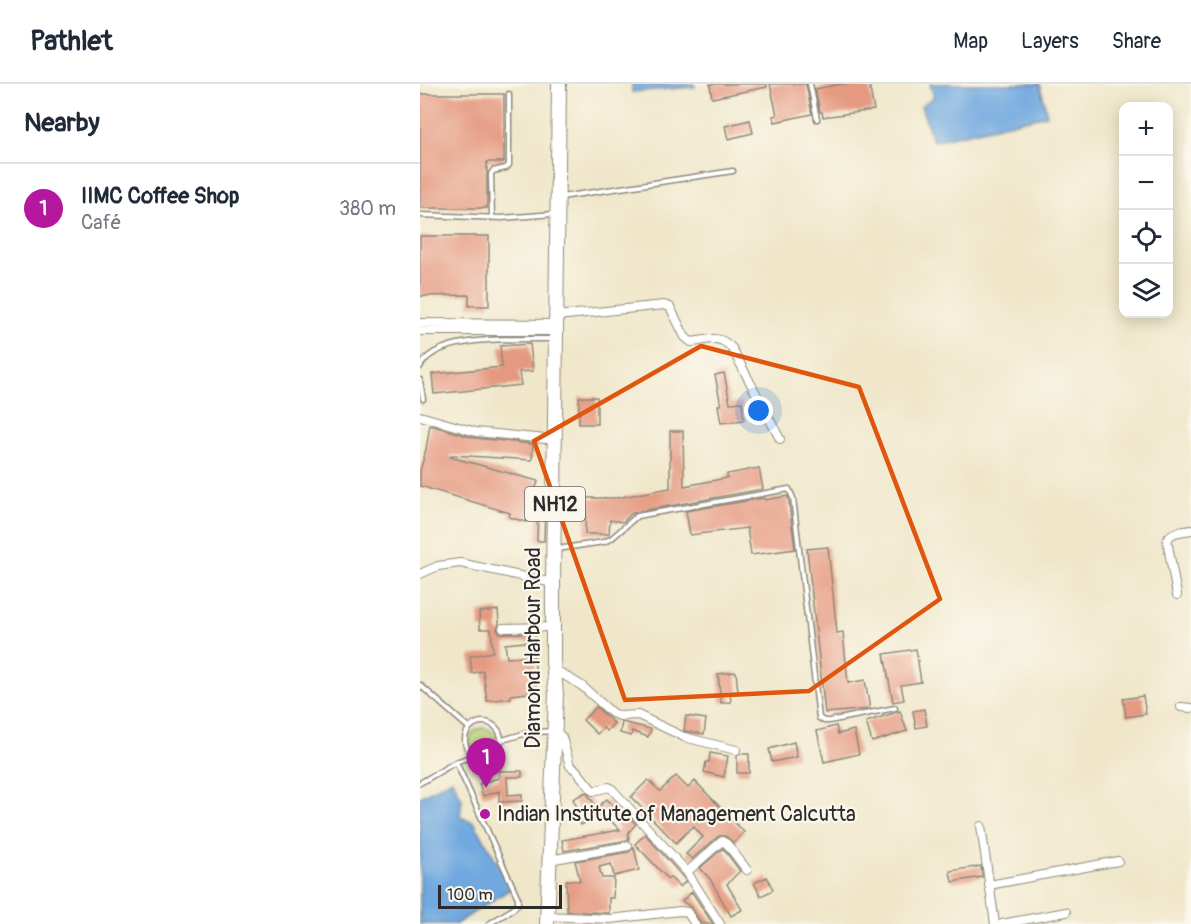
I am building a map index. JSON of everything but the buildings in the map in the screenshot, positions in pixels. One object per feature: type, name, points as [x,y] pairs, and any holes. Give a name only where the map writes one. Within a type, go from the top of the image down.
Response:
[{"type":"highway","name":"Diamond Harbour Road","points":[[547,920],[556,694],[553,583],[559,84]]},
{"type":"street","points":[[420,331],[557,327],[664,305],[670,307],[685,337],[691,342],[715,338],[724,340],[732,348],[780,439]]},
{"type":"street","points":[[420,323],[557,327]]},
{"type":"street","points":[[420,417],[476,432],[556,440]]},
{"type":"street","points":[[1177,595],[1167,540],[1173,533],[1191,530]]},
{"type":"street","points":[[420,574],[438,566],[460,562],[553,583]]},
{"type":"street","points":[[503,628],[553,627]]},
{"type":"street","points":[[554,669],[582,686],[612,714],[638,715],[684,737],[736,750]]},
{"type":"street","points":[[1181,707],[1191,708]]},
{"type":"street","points":[[555,731],[562,737],[567,761],[589,788],[593,791],[609,787],[612,789],[687,872],[720,924]]},
{"type":"street","points":[[981,826],[995,924]]},
{"type":"street","points":[[687,872],[722,841],[727,844],[747,870]]},
{"type":"street","points":[[549,860],[627,846]]},
{"type":"street","points":[[990,885],[1118,861]]},
{"type":"street","points":[[547,920],[610,919],[680,911],[687,912],[695,924]]},
{"type":"street","points":[[1002,924],[1066,912]]},
{"type":"lane","points":[[810,84],[817,118]]},
{"type":"lane","points":[[492,218],[491,174],[509,165],[509,94]]},
{"type":"lane","points":[[558,198],[733,171]]},
{"type":"lane","points":[[420,215],[515,218],[557,213]]},
{"type":"lane","points":[[420,367],[429,355],[452,345],[489,341],[557,327]]},
{"type":"lane","points":[[420,380],[423,399]]},
{"type":"lane","points":[[554,550],[604,542],[612,538],[637,516],[789,489],[793,498],[819,718],[829,721],[896,708]]},
{"type":"lane","points":[[420,685],[469,728]]},
{"type":"lane","points":[[477,723],[488,723],[498,729],[502,740],[501,747],[493,756],[483,759],[473,756],[465,743],[469,728],[477,723]]},
{"type":"lane","points":[[502,740],[527,733],[555,731]]},
{"type":"lane","points":[[420,783],[456,762],[473,756]]},
{"type":"lane","points":[[456,762],[518,898],[518,904],[513,909],[489,924]]},
{"type":"highlighted area","points":[[701,346],[859,387],[940,599],[809,691],[625,700],[534,441]]},
{"type":"green space","points":[[483,728],[492,732],[496,741],[492,750],[483,754],[474,750],[470,741],[474,732]]},
{"type":"water","points":[[632,84],[694,84],[695,87],[632,92]]},
{"type":"water","points":[[930,84],[1040,84],[1047,115],[933,141],[921,106],[934,97]]},
{"type":"water","points":[[452,779],[462,799],[460,817],[474,822],[512,888],[456,924],[420,924],[420,797]]},
{"type":"place","name":"IIMC Coffee Shop","points":[[486,788]]},
{"type":"place","name":"Indian Institute of Management Calcutta","points":[[485,814]]}]
